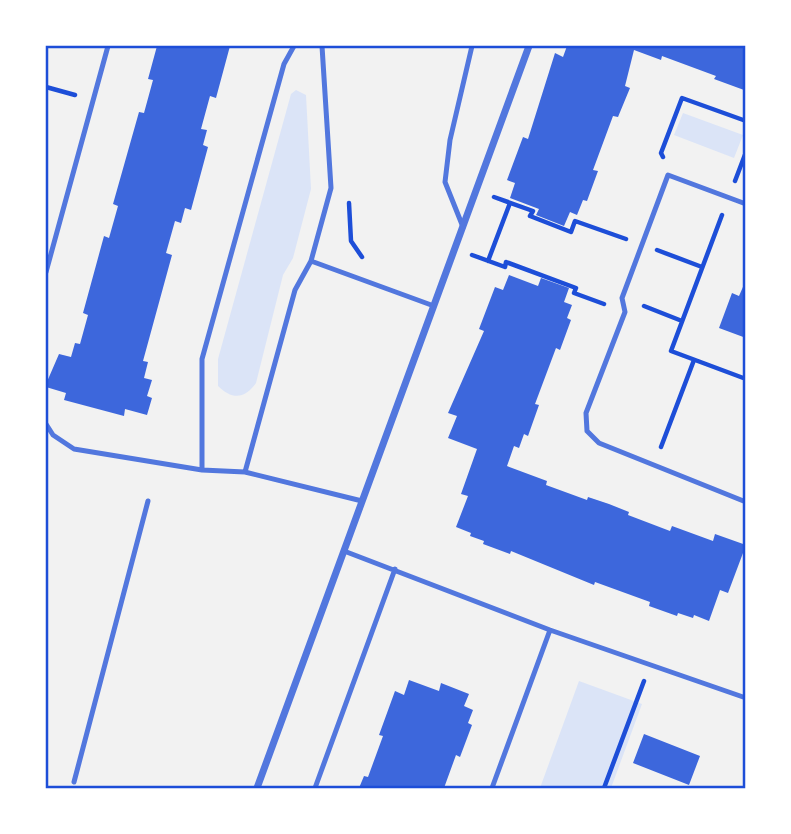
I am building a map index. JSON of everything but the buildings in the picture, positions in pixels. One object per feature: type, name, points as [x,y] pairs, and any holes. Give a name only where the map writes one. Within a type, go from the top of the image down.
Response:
[{"type":"street","points":[[257,789],[529,46]]},
{"type":"lane","points":[[46,272],[108,46]]},
{"type":"lane","points":[[202,470],[202,359],[284,64],[295,46]]},
{"type":"lane","points":[[244,472],[295,290],[311,261],[331,188],[323,46]]},
{"type":"lane","points":[[463,227],[445,182],[450,140],[472,46]]},
{"type":"lane","points":[[746,204],[668,175],[622,298],[625,312],[586,413],[587,431],[599,443],[746,502]]},
{"type":"lane","points":[[311,261],[434,306]]},
{"type":"lane","points":[[46,424],[53,435],[74,449],[202,470],[244,472],[362,501]]},
{"type":"lane","points":[[74,782],[148,501]]},
{"type":"lane","points":[[344,551],[550,630],[746,698]]},
{"type":"lane","points":[[315,789],[395,569]]},
{"type":"lane","points":[[492,789],[550,630]]},
{"type":"path","points":[[46,87],[93,100]]},
{"type":"path","points":[[668,175],[661,153],[682,98],[746,121]]},
{"type":"path","points":[[746,152],[671,351],[746,379]]},
{"type":"path","points":[[348,189],[351,241],[356,253],[365,260]]},
{"type":"path","points":[[491,196],[533,211],[530,216],[571,232],[575,221],[702,267]]},
{"type":"path","points":[[488,261],[510,203]]},
{"type":"path","points":[[470,254],[505,267],[506,262],[576,288],[574,293],[625,312]]},
{"type":"path","points":[[657,311],[682,321]]},
{"type":"path","points":[[654,465],[694,360]]},
{"type":"path","points":[[604,789],[650,665]]},
{"type":"shaded area","points":[[296,90],[306,95],[311,189],[293,258],[283,275],[256,383],[243,395],[228,394],[218,386],[218,359],[291,94]]},
{"type":"shaded area","points":[[683,113],[743,135],[734,158],[674,135]]},
{"type":"shaded area","points":[[579,681],[642,704],[611,788],[540,788]]}]
